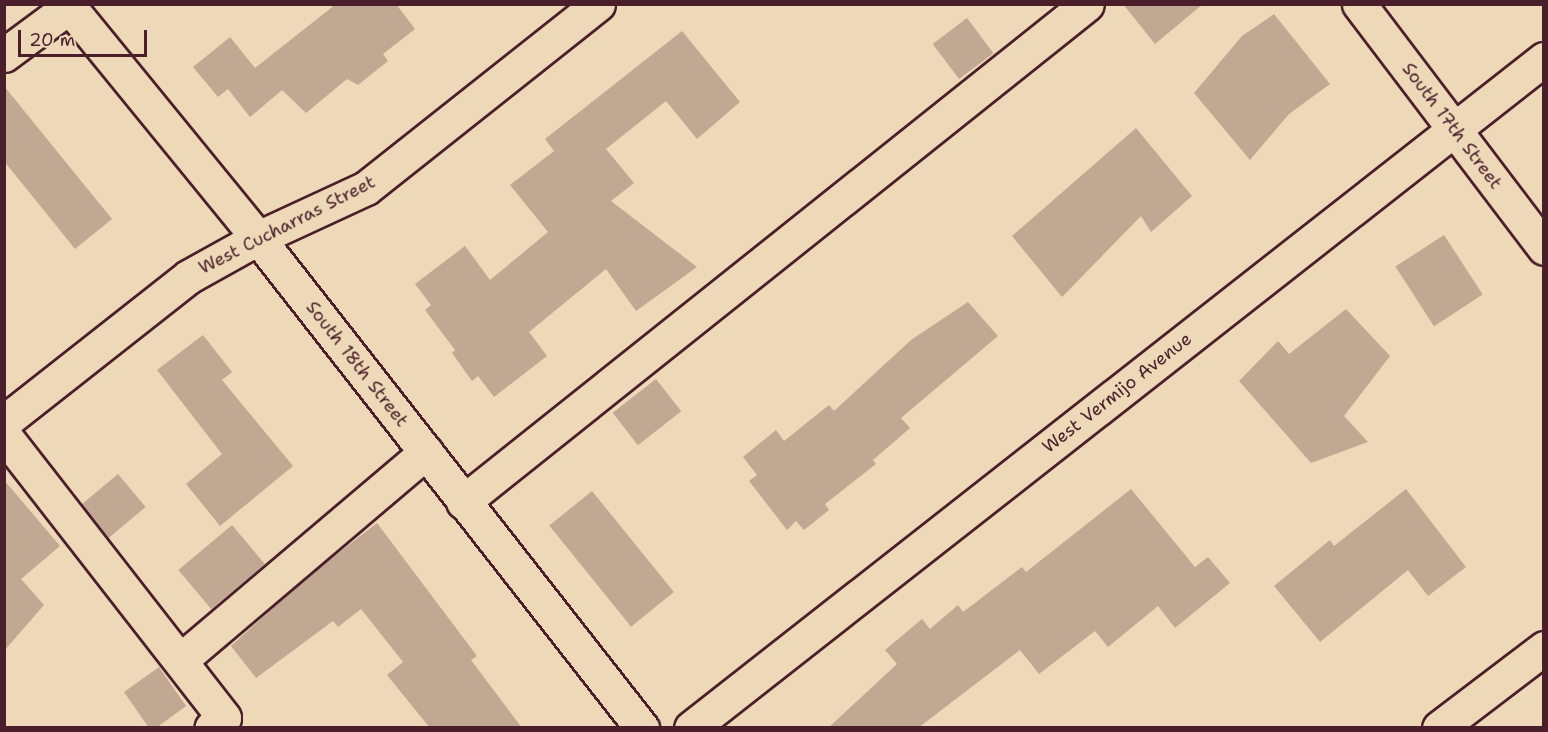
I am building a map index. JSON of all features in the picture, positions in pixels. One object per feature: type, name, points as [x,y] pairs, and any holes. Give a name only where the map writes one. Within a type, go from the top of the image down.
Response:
[{"type":"street","name":"West Cucharras Street","points":[[4,422],[188,277],[258,238],[366,188],[598,4]]},
{"type":"street","points":[[463,502],[1087,4]]},
{"type":"street","name":"South 17th Street","points":[[1359,4],[1544,248]]},
{"type":"street","name":"South 18th Street","points":[[69,5],[258,238],[642,728]]},
{"type":"street","points":[[4,55],[69,5]]},
{"type":"street","name":"West Vermijo Avenue","points":[[691,728],[1544,59]]},
{"type":"street","points":[[4,435],[182,659],[224,718],[211,728]]},
{"type":"street","points":[[182,659],[426,452]]},
{"type":"street","points":[[1439,728],[1544,648]]},
{"type":"building","points":[[336,4],[396,4],[415,29],[383,54],[388,61],[358,85],[347,79],[306,113],[282,90],[250,117],[228,89],[218,97],[193,67],[230,37],[255,68]]},
{"type":"building","points":[[1123,4],[1203,4],[1155,44]]},
{"type":"building","points":[[1274,14],[1330,84],[1289,114],[1250,160],[1194,93],[1242,36]]},
{"type":"building","points":[[967,18],[993,53],[959,79],[933,44]]},
{"type":"building","points":[[682,31],[740,102],[697,139],[666,101],[606,149],[634,183],[611,201],[697,267],[636,311],[606,269],[529,332],[547,356],[494,397],[478,376],[472,381],[452,353],[455,350],[425,310],[431,305],[415,284],[465,246],[490,280],[548,232],[510,185],[554,151],[545,139]]},
{"type":"building","points":[[4,86],[112,219],[75,249],[4,161]]},
{"type":"building","points":[[1136,128],[1192,196],[1151,232],[1141,216],[1062,297],[1012,236]]},
{"type":"building","points":[[1444,235],[1483,295],[1434,326],[1395,267]]},
{"type":"building","points":[[968,302],[998,336],[901,418],[910,428],[873,460],[876,464],[825,504],[829,510],[804,530],[796,521],[787,530],[749,481],[757,475],[743,457],[776,430],[784,441],[829,405],[834,411],[911,340]]},
{"type":"building","points":[[1346,309],[1390,356],[1344,416],[1368,442],[1311,463],[1239,381],[1278,341],[1289,354]]},
{"type":"building","points":[[203,335],[232,372],[222,380],[293,466],[220,526],[186,484],[222,454],[157,370]]},
{"type":"building","points":[[656,379],[681,411],[638,445],[613,413]]},
{"type":"building","points":[[118,474],[146,507],[109,538],[81,505]]},
{"type":"building","points":[[4,480],[60,546],[21,579],[44,605],[4,651]]},
{"type":"building","points":[[1131,489],[1195,567],[1208,557],[1230,583],[1175,628],[1158,606],[1108,647],[1095,631],[1039,674],[1020,650],[918,728],[828,728],[897,664],[885,650],[922,619],[930,629],[958,605],[963,612],[1022,567],[1026,572]]},
{"type":"building","points":[[1406,489],[1466,567],[1428,596],[1408,570],[1320,642],[1274,586],[1330,540],[1334,546]]},
{"type":"building","points":[[592,491],[674,592],[631,627],[549,526]]},
{"type":"building","points":[[377,523],[477,656],[471,660],[522,728],[430,728],[387,675],[403,662],[361,609],[338,627],[333,621],[256,678],[231,646],[306,578]]},
{"type":"building","points":[[232,525],[265,564],[211,609],[178,570]]},
{"type":"building","points":[[159,667],[186,706],[156,728],[149,728],[124,692]]}]
